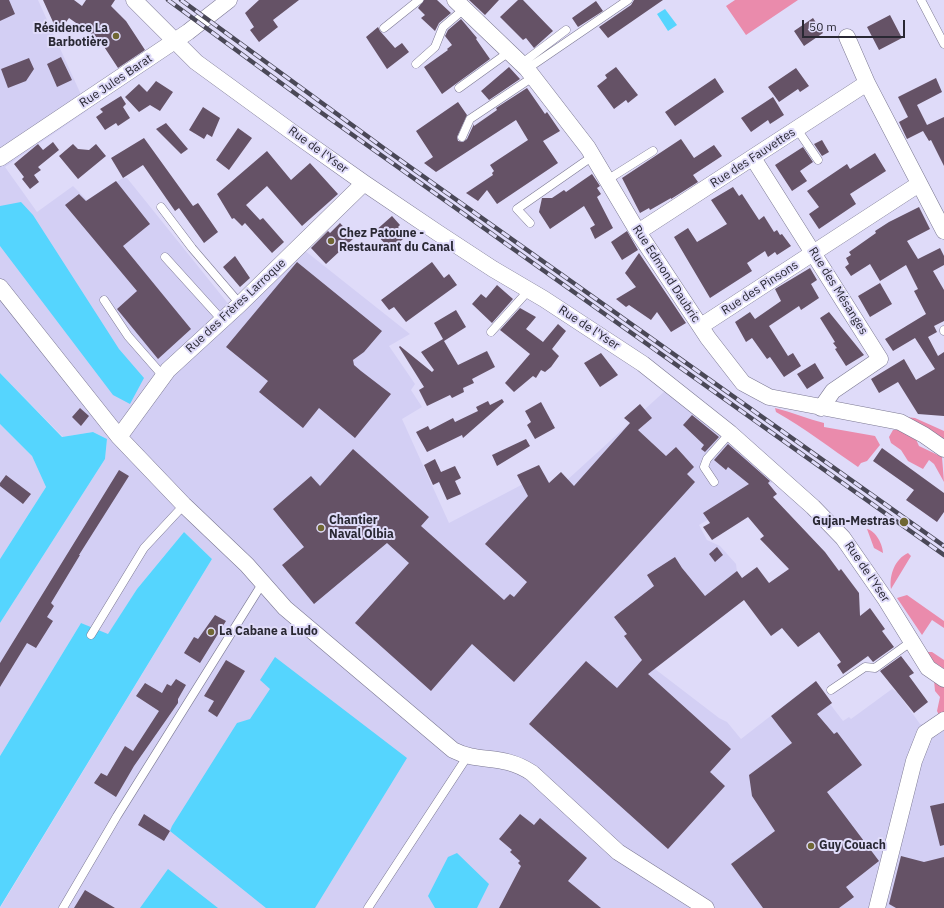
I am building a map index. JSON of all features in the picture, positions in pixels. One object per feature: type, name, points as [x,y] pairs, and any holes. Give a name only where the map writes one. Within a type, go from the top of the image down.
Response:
[{"type":"street","name":"Rue de l'Yser","points":[[134,0],[196,62],[364,183],[493,269],[529,290],[643,364],[730,433],[813,507],[843,538],[886,600],[928,668],[944,679]]},
{"type":"street","name":"Rue Jules Barat","points":[[0,158],[174,41],[228,0]]},
{"type":"street","name":"Rue Edmond Daubric","points":[[459,4],[527,70],[593,156],[638,232],[701,326],[743,383],[769,397],[900,422],[924,435],[944,449]]},
{"type":"street","points":[[847,37],[867,83],[944,232]]},
{"type":"street","name":"Rue des Fauvettes","points":[[638,232],[867,83]]},
{"type":"street","name":"Rue des Mésanges","points":[[753,158],[814,252],[880,359],[833,391],[821,408]]},
{"type":"street","name":"Rue des Frères Larroque","points":[[119,436],[168,370],[240,304],[364,183]]},
{"type":"street","name":"Rue des Pinsons","points":[[701,326],[919,184]]},
{"type":"street","points":[[0,287],[119,436],[184,504],[246,565],[291,614],[453,750],[466,757],[498,759],[520,765],[532,773],[618,852],[703,907]]},
{"type":"street","points":[[877,908],[914,761],[925,733],[944,720]]},
{"type":"lane","points":[[384,28],[419,0]]},
{"type":"lane","points":[[527,70],[628,0]]},
{"type":"lane","points":[[921,0],[944,44]]},
{"type":"lane","points":[[416,64],[435,47],[443,27],[459,4]]},
{"type":"lane","points":[[462,136],[470,119],[527,70],[566,30]]},
{"type":"lane","points":[[459,88],[509,52]]},
{"type":"lane","points":[[797,129],[818,160]]},
{"type":"lane","points":[[607,180],[653,151]]},
{"type":"lane","points":[[530,223],[517,209],[593,156]]},
{"type":"lane","points":[[161,207],[192,248],[240,304]]},
{"type":"lane","points":[[165,257],[222,320]]},
{"type":"lane","points":[[491,332],[529,290]]},
{"type":"lane","points":[[104,300],[128,336],[164,376]]},
{"type":"lane","points":[[714,482],[704,467],[707,459],[730,433]]},
{"type":"lane","points":[[90,635],[144,548],[184,504]]},
{"type":"lane","points":[[63,908],[121,810],[262,584]]},
{"type":"lane","points":[[831,690],[865,667],[875,668],[912,641]]},
{"type":"lane","points":[[368,908],[466,757]]},
{"type":"shaded area","points":[[0,0],[38,0],[88,110],[5,167],[37,212],[73,186],[87,200],[123,178],[127,178],[234,311],[304,250],[410,334],[389,346],[415,384],[411,390],[422,407],[402,419],[449,523],[544,473],[554,492],[666,390],[732,435],[773,482],[699,525],[707,540],[720,546],[736,564],[737,572],[655,669],[719,718],[727,722],[741,739],[804,690],[821,711],[830,704],[843,721],[849,717],[851,719],[892,689],[897,692],[920,724],[944,726],[944,908],[0,908],[212,559],[184,532],[137,589],[108,635],[81,623],[0,756],[0,623],[105,459],[107,439],[93,432],[63,437],[0,373]]},
{"type":"shaded area","points":[[735,0],[798,0],[746,35],[726,6]]},
{"type":"shaded area","points":[[775,408],[824,423],[824,427],[875,436],[880,445],[867,461],[861,463],[858,467],[807,431],[776,412]]},
{"type":"shaded area","points":[[905,417],[915,418],[944,431],[944,439]]},
{"type":"shaded area","points":[[0,424],[32,456],[46,487],[0,559]]},
{"type":"shaded area","points":[[904,429],[914,435],[919,446],[942,457],[944,482],[934,464],[929,460],[923,469],[908,461],[901,450],[891,443],[889,437],[893,430]]},
{"type":"shaded area","points":[[867,529],[873,532],[878,539],[882,546],[883,553],[874,548]]},
{"type":"shaded area","points":[[908,553],[911,556],[891,589],[891,578],[896,563]]},
{"type":"shaded area","points":[[907,595],[944,621],[944,628],[932,620],[922,635],[897,598]]},
{"type":"shaded area","points":[[926,652],[932,652],[944,660],[944,669],[931,660]]},
{"type":"shaded area","points":[[934,680],[944,686],[944,712],[939,715],[937,711],[940,697],[935,691]]},
{"type":"water","points":[[665,9],[677,25],[668,31],[657,14]]},
{"type":"water","points":[[21,202],[33,215],[119,349],[144,378],[130,404],[113,395],[0,246],[0,206]]},
{"type":"water","points":[[0,373],[62,437],[93,432],[107,439],[105,459],[0,623],[0,559],[46,487],[32,456],[0,424]]},
{"type":"water","points":[[184,532],[212,559],[0,907],[0,756],[81,623],[108,634],[137,589]]},
{"type":"water","points":[[275,657],[407,758],[315,908],[266,908],[170,831],[237,723],[250,719],[270,689],[260,680]]},
{"type":"water","points":[[457,853],[489,884],[477,908],[435,908],[428,896],[448,857]]},
{"type":"water","points":[[168,869],[218,908],[140,908]]},
{"type":"building","points":[[0,0],[9,0],[15,14],[0,21]]},
{"type":"building","name":"Résidence La Barbotière","points":[[43,0],[74,0],[82,6],[86,0],[115,0],[111,6],[126,21],[145,50],[118,68],[99,39],[69,18],[58,33]]},
{"type":"building","points":[[259,0],[299,0],[273,20],[278,27],[259,42],[250,30],[254,27],[245,13]]},
{"type":"building","points":[[424,0],[437,0],[451,13],[439,23],[435,31],[421,18],[425,15],[418,8]]},
{"type":"building","points":[[469,0],[499,0],[485,15]]},
{"type":"building","points":[[518,0],[523,0],[553,31],[534,48],[526,38],[523,40],[500,17]]},
{"type":"building","points":[[634,0],[663,0],[608,38],[599,27],[631,5]]},
{"type":"building","points":[[596,1],[603,11],[578,27],[572,18]]},
{"type":"building","points":[[890,15],[902,38],[879,50],[867,27]]},
{"type":"building","points":[[813,18],[823,33],[804,46],[794,31]]},
{"type":"building","points":[[461,19],[477,38],[476,39],[490,59],[442,94],[424,67],[448,50],[447,49],[452,45],[445,36],[448,30]]},
{"type":"building","points":[[378,27],[395,48],[402,43],[409,52],[387,69],[366,37]]},
{"type":"building","points":[[61,57],[72,80],[57,87],[47,64]]},
{"type":"building","points":[[29,58],[34,69],[26,81],[8,88],[1,69]]},
{"type":"building","points":[[509,67],[520,79],[489,100],[481,91]]},
{"type":"building","points":[[616,67],[638,95],[628,103],[626,100],[614,109],[597,86],[607,78],[605,75]]},
{"type":"building","points":[[796,68],[809,86],[800,92],[798,89],[779,102],[768,87]]},
{"type":"building","points":[[715,78],[724,92],[675,126],[665,112]]},
{"type":"building","points":[[936,78],[942,92],[917,105],[927,125],[944,117],[944,166],[931,140],[929,141],[923,131],[907,139],[899,122],[908,117],[898,97]]},
{"type":"building","points":[[156,81],[173,92],[160,111],[150,105],[139,112],[125,97],[139,84],[147,92]]},
{"type":"building","points":[[527,88],[545,114],[547,112],[560,131],[543,141],[558,163],[497,204],[487,190],[478,201],[466,193],[493,175],[492,173],[494,171],[490,165],[528,140],[516,120],[436,172],[424,163],[433,157],[416,131],[458,102],[467,115],[457,137],[458,141],[463,142],[467,139],[474,124],[474,126],[497,110],[496,108]]},
{"type":"building","points":[[121,96],[126,104],[123,107],[130,118],[118,126],[116,123],[105,130],[96,117],[103,112],[100,109]]},
{"type":"building","points":[[773,97],[784,115],[770,124],[768,120],[751,132],[741,118]]},
{"type":"building","points":[[203,107],[220,118],[212,137],[207,134],[204,139],[189,130]]},
{"type":"building","points":[[166,123],[188,149],[181,154],[156,129]]},
{"type":"building","points":[[238,128],[252,138],[229,170],[216,160]]},
{"type":"building","points":[[144,138],[193,206],[198,203],[218,232],[204,243],[179,208],[175,211],[143,165],[123,178],[111,158]]},
{"type":"building","points":[[681,139],[694,158],[714,145],[722,156],[693,175],[698,182],[671,199],[650,210],[649,208],[640,213],[622,178]]},
{"type":"building","points":[[822,140],[829,152],[822,156],[814,144]]},
{"type":"building","points":[[53,142],[59,150],[38,167],[41,170],[34,175],[39,182],[30,189],[22,179],[24,177],[14,164],[38,144],[43,150]]},
{"type":"building","points":[[73,144],[78,149],[89,150],[96,144],[106,156],[78,179],[59,156]]},
{"type":"building","points":[[803,147],[813,162],[800,171],[807,181],[792,191],[775,165]]},
{"type":"building","points":[[267,151],[291,180],[310,163],[338,194],[302,226],[267,186],[246,205],[260,220],[263,218],[284,242],[272,253],[245,223],[242,226],[234,218],[232,219],[217,194]]},
{"type":"building","points":[[875,153],[886,171],[850,194],[856,204],[819,229],[809,214],[819,207],[807,191],[847,164],[850,169]]},
{"type":"building","points":[[592,174],[600,186],[597,188],[601,194],[597,197],[613,228],[595,239],[590,228],[595,225],[584,206],[550,229],[539,212],[542,198],[552,198],[564,190],[566,192]]},
{"type":"building","points":[[116,181],[150,224],[123,246],[191,329],[158,359],[117,309],[137,291],[65,205],[79,194],[86,201]]},
{"type":"building","points":[[733,187],[739,196],[742,194],[759,220],[764,216],[774,232],[777,230],[780,235],[782,234],[791,246],[777,255],[775,252],[768,257],[765,251],[747,263],[752,271],[710,298],[674,237],[688,228],[697,242],[727,224],[711,200]]},
{"type":"building","points":[[919,207],[930,229],[907,241],[918,259],[940,248],[944,256],[944,265],[933,271],[944,290],[944,321],[934,326],[937,332],[928,337],[938,356],[944,352],[944,416],[918,414],[898,382],[879,393],[871,379],[904,359],[916,380],[935,369],[915,338],[893,351],[885,339],[926,314],[914,291],[918,289],[906,265],[880,281],[870,264],[851,276],[845,267],[849,264],[846,258],[851,255],[849,252],[889,222]]},
{"type":"building","points":[[392,216],[400,225],[398,227],[404,234],[402,236],[404,238],[391,250],[374,232]]},
{"type":"building","points":[[340,223],[354,238],[326,264],[311,248],[328,231],[330,233]]},
{"type":"building","points":[[627,231],[638,250],[622,260],[611,242]]},
{"type":"building","points":[[639,253],[686,323],[671,332],[657,312],[651,320],[629,305],[626,307],[616,299],[636,287],[625,273]]},
{"type":"building","points":[[235,256],[250,278],[240,287],[223,267]]},
{"type":"building","points":[[297,262],[382,331],[364,352],[353,360],[354,365],[391,394],[355,438],[319,408],[303,428],[259,392],[268,381],[226,347]]},
{"type":"building","points":[[432,262],[444,278],[449,274],[457,285],[406,322],[394,307],[389,310],[381,300]]},
{"type":"building","points":[[810,268],[817,280],[811,284],[819,298],[801,310],[799,306],[769,326],[788,356],[793,353],[801,366],[784,377],[770,357],[767,359],[752,338],[746,342],[735,322],[750,312],[755,319],[781,301],[775,289]]},
{"type":"building","points":[[880,283],[892,304],[870,317],[858,296]]},
{"type":"building","points":[[497,285],[513,299],[492,323],[472,304],[481,294],[486,298]]},
{"type":"building","points":[[520,308],[536,317],[526,329],[543,342],[558,324],[566,331],[552,349],[559,356],[551,367],[545,372],[541,370],[536,378],[533,376],[514,392],[505,383],[530,354],[500,330]]},
{"type":"building","points":[[456,310],[466,327],[444,341],[458,365],[487,351],[495,367],[472,379],[474,383],[463,388],[464,392],[452,398],[450,395],[427,406],[419,390],[424,387],[399,347],[400,346],[432,372],[434,370],[421,352],[443,339],[434,323]]},
{"type":"building","points":[[829,312],[864,355],[846,366],[835,349],[837,348],[833,343],[835,342],[820,318]]},
{"type":"building","points":[[601,353],[618,375],[600,387],[584,363]]},
{"type":"building","points":[[815,363],[824,378],[807,389],[797,374]]},
{"type":"building","points":[[502,399],[504,402],[463,438],[462,435],[427,452],[416,432],[428,426],[430,430],[453,418],[455,422],[478,411],[476,407],[488,401],[490,405]]},
{"type":"building","points":[[541,402],[555,428],[535,439],[527,425],[531,422],[525,411]]},
{"type":"building","points":[[640,404],[652,418],[638,430],[666,456],[676,447],[694,467],[687,474],[695,482],[514,682],[472,644],[431,691],[355,623],[409,563],[387,543],[314,604],[282,565],[304,547],[273,509],[311,476],[320,486],[353,449],[429,517],[421,526],[504,600],[510,594],[514,597],[527,582],[485,544],[528,496],[517,475],[539,465],[549,483],[561,472],[574,486],[630,423],[624,418]]},
{"type":"building","points":[[80,408],[89,416],[81,426],[72,417]]},
{"type":"building","points":[[692,415],[719,437],[705,452],[701,449],[704,445],[683,425]]},
{"type":"building","points":[[526,439],[530,446],[497,466],[492,455]]},
{"type":"building","points":[[728,444],[770,481],[768,483],[777,494],[773,497],[825,552],[839,571],[841,569],[859,593],[860,616],[870,608],[885,629],[882,631],[894,647],[873,662],[868,656],[843,674],[837,665],[841,662],[819,632],[798,647],[782,628],[771,636],[744,600],[648,674],[731,749],[710,772],[725,786],[668,849],[529,724],[586,661],[617,688],[642,660],[624,636],[627,634],[614,617],[654,586],[647,575],[675,557],[705,596],[737,571],[742,578],[757,567],[769,583],[789,569],[760,539],[764,536],[748,517],[712,540],[703,527],[710,523],[703,513],[749,484],[728,467],[726,470],[714,460]]},
{"type":"building","points":[[882,448],[944,493],[944,512],[937,522],[906,500],[914,490],[873,461]]},
{"type":"building","points":[[435,459],[441,472],[455,466],[461,478],[455,481],[461,494],[447,500],[439,482],[433,485],[424,465]]},
{"type":"building","points":[[119,470],[129,476],[79,555],[51,603],[54,606],[47,617],[53,621],[36,648],[27,643],[0,687],[0,663]]},
{"type":"building","points":[[6,475],[31,494],[23,504],[0,486],[0,483]]},
{"type":"building","points":[[717,547],[723,555],[715,562],[709,554]]},
{"type":"building","points":[[215,615],[226,621],[200,663],[184,653],[194,637],[198,639]]},
{"type":"building","points":[[901,656],[914,673],[909,676],[928,702],[914,713],[880,671]]},
{"type":"building","points":[[226,660],[245,671],[217,717],[208,711],[214,701],[204,696]]},
{"type":"building","points":[[176,679],[186,685],[178,699],[178,703],[134,766],[116,797],[94,783],[101,773],[107,776],[125,746],[133,751],[159,711],[136,696],[145,683],[162,693],[167,684],[171,686]]},
{"type":"building","points":[[816,681],[832,703],[817,714],[834,734],[837,732],[862,765],[827,792],[879,861],[846,887],[854,897],[839,908],[763,908],[731,864],[775,831],[752,796],[749,775],[792,743],[771,716]]},
{"type":"building","points":[[944,803],[944,845],[940,846],[930,806]]},
{"type":"building","points":[[144,814],[170,831],[164,841],[138,825]]},
{"type":"building","points":[[520,814],[534,825],[540,818],[587,858],[568,881],[601,908],[499,908],[521,866],[518,863],[520,861],[510,852],[512,850],[499,839]]},
{"type":"building","points":[[901,856],[924,862],[944,857],[944,908],[896,908],[889,904]]},
{"type":"building","points":[[85,890],[115,908],[74,908]]},
{"type":"railway","points":[[168,0],[319,111],[944,555]]},
{"type":"railway","points":[[181,0],[389,152],[944,546]]},
{"type":"place","name":"Résidence La Barbotière","points":[[116,36]]},
{"type":"place","name":"Chez Patoune - Restaurant du Canal","points":[[331,241]]},
{"type":"place","name":"Gujan-Mestras","points":[[904,522]]},
{"type":"place","name":"Chantier Naval Olbia","points":[[321,528]]},
{"type":"place","name":"La Cabane a Ludo","points":[[211,632]]},
{"type":"place","name":"Guy Couach","points":[[811,846]]}]
